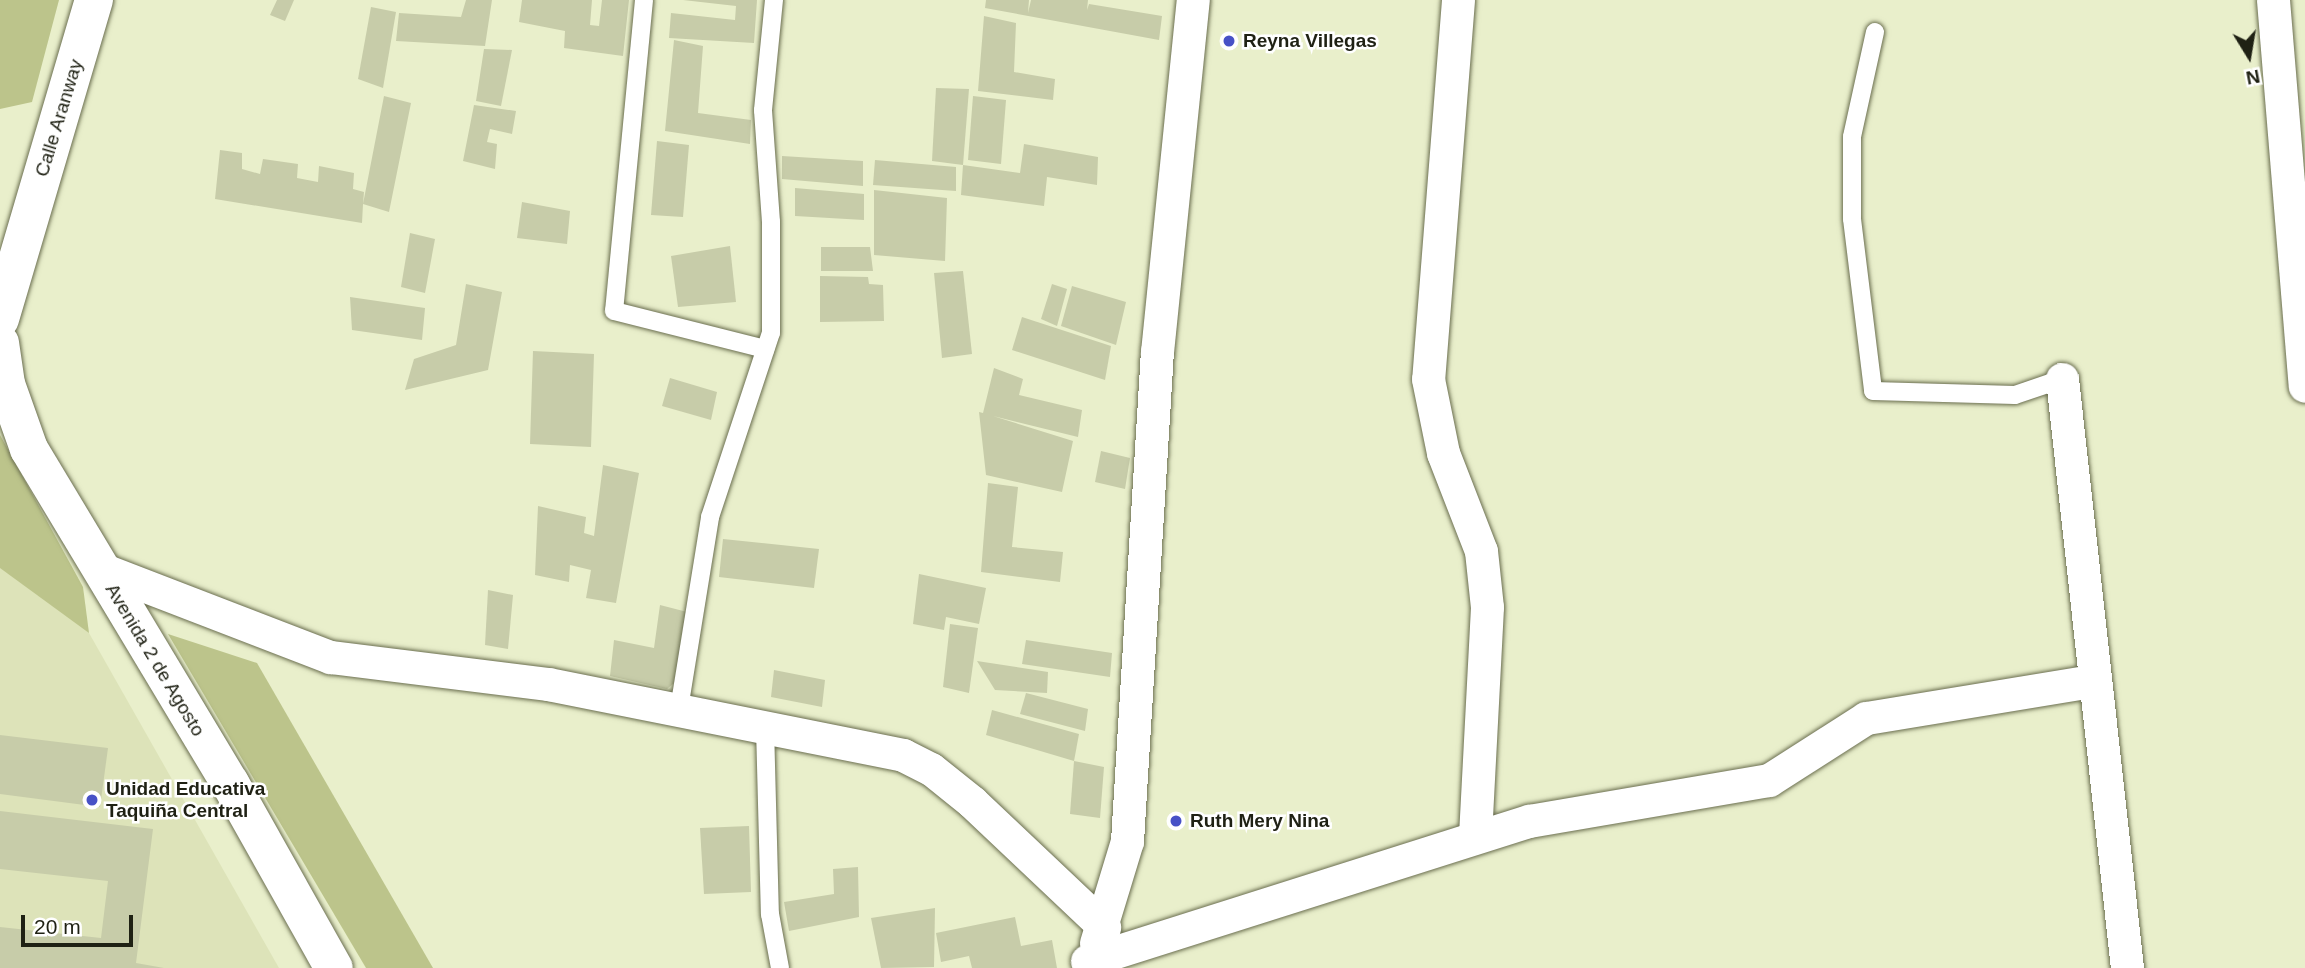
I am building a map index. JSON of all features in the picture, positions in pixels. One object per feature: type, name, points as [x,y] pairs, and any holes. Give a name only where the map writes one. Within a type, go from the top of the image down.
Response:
[{"type":"street","name":"Calle Aranway","points":[[12,233],[94,0]]},
{"type":"street","points":[[1087,965],[1104,927],[1127,841],[1157,352],[1193,0]]},
{"type":"street","points":[[1458,0],[1428,379],[1443,453],[1481,551],[1487,607],[1475,837]]},
{"type":"street","points":[[2273,0],[2305,387]]},
{"type":"street","points":[[3,301],[12,233]]},
{"type":"street","name":"Avenida 2 de Agosto","points":[[0,343],[6,384],[29,449],[230,783],[334,968]]},
{"type":"street","points":[[2062,379],[2092,681],[2127,968]]},
{"type":"street","points":[[99,568],[331,657],[548,684],[903,755],[931,769],[1104,927]]},
{"type":"street","points":[[1087,965],[1529,821],[1769,780],[1866,718],[2092,681]]},
{"type":"lane","points":[[644,0],[614,311],[765,349]]},
{"type":"lane","points":[[679,709],[710,517],[771,333],[771,222],[762,110],[774,0]]},
{"type":"lane","points":[[1875,32],[1852,137],[1852,219],[1873,391],[2015,395],[2062,379]]},
{"type":"lane","points":[[765,727],[770,914],[780,968]]},
{"type":"shaded area","points":[[0,0],[59,0],[32,102],[0,109]]},
{"type":"shaded area","points":[[0,435],[83,587],[89,633],[0,568]]},
{"type":"shaded area","name":"Unidad Educativa Taquiña Central","points":[[0,563],[66,609],[89,633],[279,968],[0,968]]},
{"type":"shaded area","points":[[168,634],[257,663],[433,968],[366,968]]},
{"type":"building","points":[[277,0],[294,0],[285,21],[270,15]]},
{"type":"building","points":[[466,0],[492,0],[485,46],[396,41],[399,13],[461,17]]},
{"type":"building","points":[[522,0],[592,0],[590,25],[599,26],[602,0],[629,0],[623,56],[564,48],[565,31],[519,22]]},
{"type":"building","points":[[683,0],[757,0],[754,43],[669,38],[671,13],[735,20],[736,6]]},
{"type":"building","points":[[986,0],[1029,0],[1028,13],[1031,0],[1088,0],[1087,10],[1089,4],[1162,16],[1159,40],[985,8]]},
{"type":"building","points":[[371,7],[396,12],[383,88],[358,79]]},
{"type":"building","points":[[984,16],[1016,23],[1014,72],[1055,79],[1053,100],[978,91]]},
{"type":"building","points":[[674,40],[703,46],[698,113],[751,120],[750,144],[665,131]]},
{"type":"building","points":[[484,49],[512,50],[501,106],[476,101]]},
{"type":"building","points":[[936,88],[969,89],[963,165],[932,161]]},
{"type":"building","points":[[384,96],[411,103],[389,212],[363,204]]},
{"type":"building","points":[[973,96],[1006,100],[1001,164],[968,160]]},
{"type":"building","points":[[474,105],[516,111],[512,134],[490,129],[487,142],[497,144],[495,169],[463,161]]},
{"type":"building","points":[[657,141],[689,145],[683,217],[651,215]]},
{"type":"building","points":[[1024,144],[1098,157],[1097,185],[1047,177],[1044,206],[961,195],[963,165],[1020,173]]},
{"type":"building","points":[[220,150],[242,153],[242,169],[260,174],[263,159],[298,164],[297,178],[318,182],[319,166],[354,173],[353,189],[364,192],[362,223],[215,199]]},
{"type":"building","points":[[782,156],[863,161],[863,186],[782,179]]},
{"type":"building","points":[[875,160],[956,167],[956,191],[873,185]]},
{"type":"building","points":[[795,188],[864,194],[864,220],[795,216]]},
{"type":"building","points":[[874,190],[947,198],[945,261],[874,255]]},
{"type":"building","points":[[522,202],[570,211],[567,244],[517,238]]},
{"type":"building","points":[[410,233],[435,239],[425,293],[401,287]]},
{"type":"building","points":[[730,246],[736,302],[678,307],[671,256]]},
{"type":"building","points":[[821,247],[870,247],[873,271],[821,271]]},
{"type":"building","points":[[963,271],[972,354],[942,358],[934,273]]},
{"type":"building","points":[[820,276],[868,277],[869,284],[883,285],[884,321],[820,322]]},
{"type":"building","points":[[466,284],[502,292],[488,370],[405,390],[414,359],[456,345]]},
{"type":"building","points":[[1052,284],[1067,289],[1057,326],[1041,319]]},
{"type":"building","points":[[1072,286],[1126,302],[1116,345],[1061,326]]},
{"type":"building","points":[[350,297],[425,308],[422,340],[352,330]]},
{"type":"building","points":[[1022,317],[1111,346],[1105,380],[1012,350]]},
{"type":"building","points":[[533,351],[594,354],[591,447],[530,444]]},
{"type":"building","points":[[994,368],[1023,379],[1019,395],[1082,410],[1078,437],[993,416],[1073,441],[1062,492],[986,475],[979,412],[983,413]]},
{"type":"building","points":[[670,378],[717,392],[711,420],[662,406]]},
{"type":"building","points":[[1101,451],[1130,458],[1125,489],[1095,482]]},
{"type":"building","points":[[603,465],[639,473],[616,603],[586,598],[591,570],[570,565],[569,582],[535,575],[538,506],[586,517],[584,533],[594,536]]},
{"type":"building","points":[[988,483],[1018,487],[1012,547],[1063,552],[1060,582],[981,572]]},
{"type":"building","points":[[723,539],[819,549],[814,588],[719,577]]},
{"type":"building","points":[[919,574],[986,588],[979,624],[946,617],[944,630],[913,624]]},
{"type":"building","points":[[488,590],[513,595],[508,649],[485,645]]},
{"type":"building","points":[[660,605],[691,613],[681,677],[667,689],[610,676],[614,640],[654,648]]},
{"type":"building","points":[[950,624],[978,628],[969,693],[943,687]]},
{"type":"building","points":[[1026,640],[1112,653],[1110,677],[1022,664]]},
{"type":"building","points":[[977,661],[1048,672],[1047,693],[995,690]]},
{"type":"building","points":[[774,670],[825,680],[822,707],[771,697]]},
{"type":"building","points":[[1026,693],[1088,709],[1085,731],[1020,714]]},
{"type":"building","points":[[992,710],[1079,734],[1074,761],[986,735]]},
{"type":"building","points":[[0,735],[108,748],[100,807],[0,794]]},
{"type":"building","points":[[1074,761],[1104,767],[1100,818],[1070,814]]},
{"type":"building","points":[[0,811],[153,829],[136,963],[164,968],[0,968],[0,927],[101,938],[108,881],[0,869]]},
{"type":"building","points":[[749,826],[751,892],[704,894],[700,828]]},
{"type":"building","points":[[858,867],[859,917],[789,931],[784,902],[834,894],[833,869]]},
{"type":"building","points":[[935,908],[934,967],[881,968],[871,918]]},
{"type":"building","points":[[1015,917],[1021,946],[1052,940],[1057,968],[972,968],[969,956],[941,962],[936,933]]},
{"type":"place","name":"Reyna Villegas","points":[[1229,41]]},
{"type":"place","name":"Unidad Educativa Taquiña Central","points":[[92,800]]},
{"type":"place","name":"Ruth Mery Nina","points":[[1176,821]]}]
